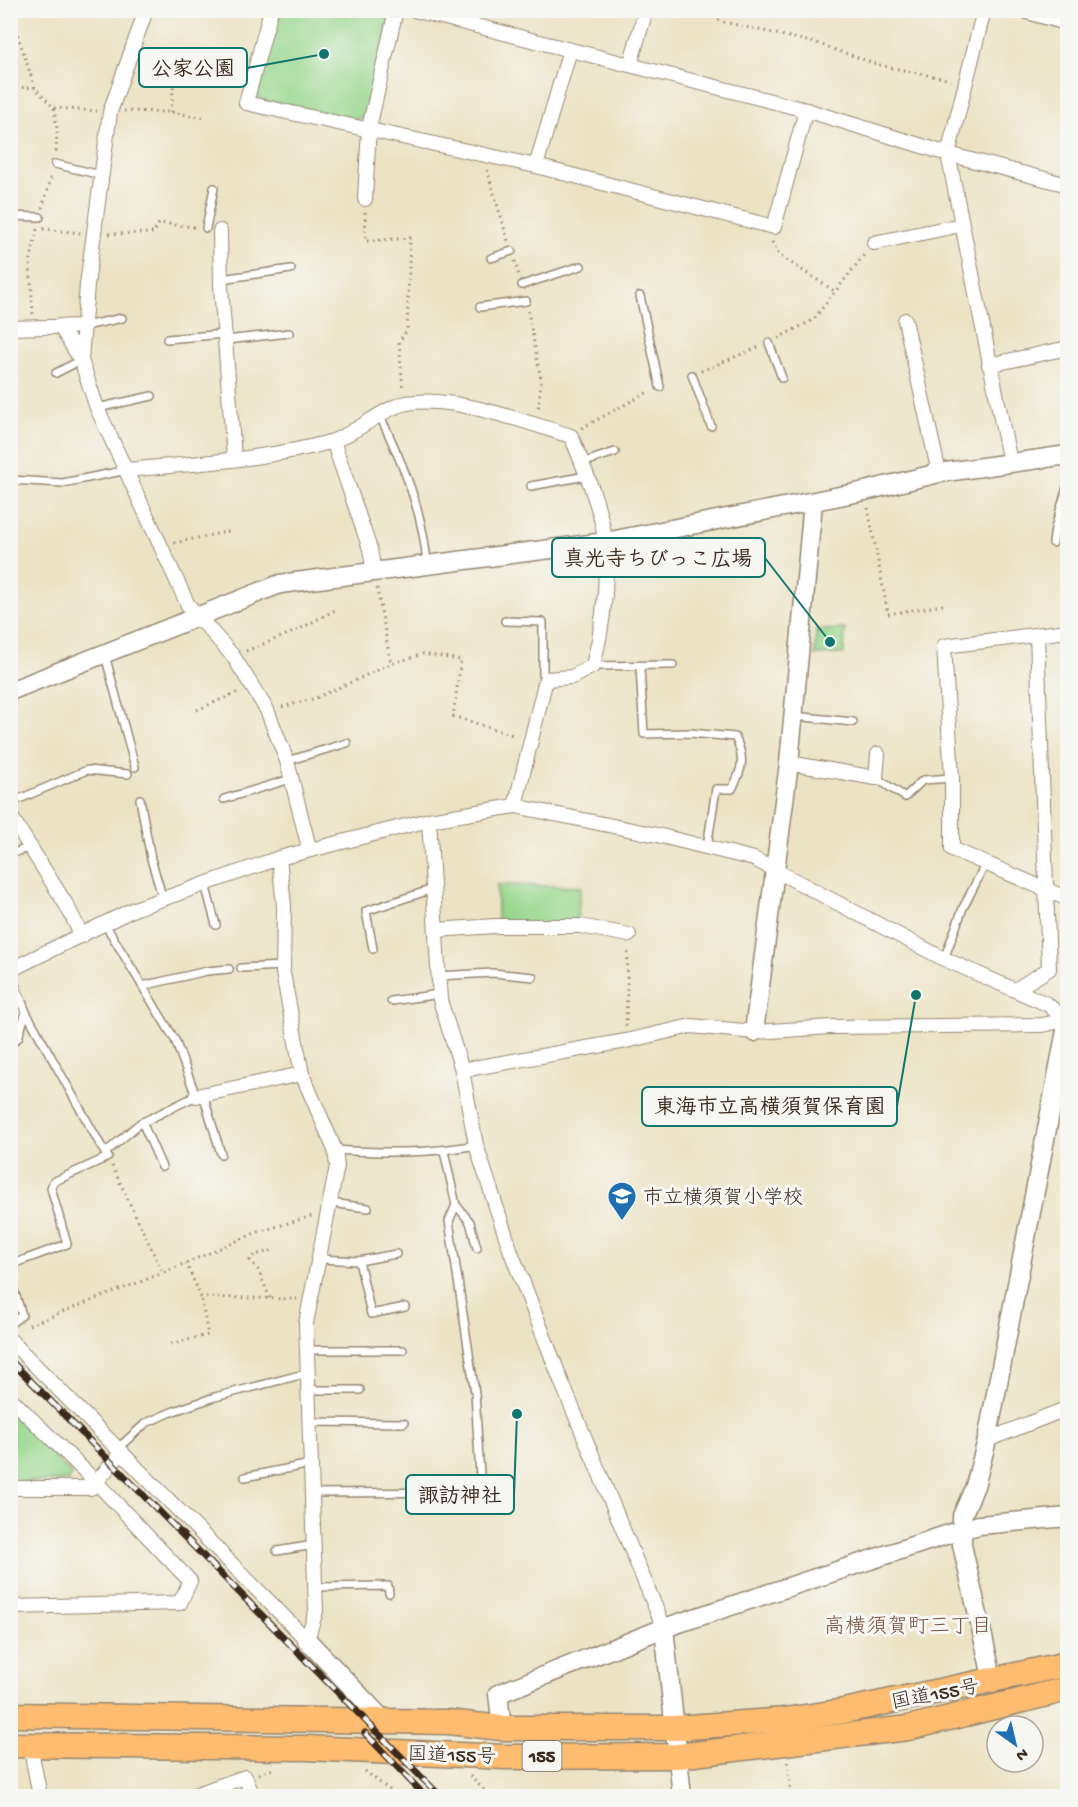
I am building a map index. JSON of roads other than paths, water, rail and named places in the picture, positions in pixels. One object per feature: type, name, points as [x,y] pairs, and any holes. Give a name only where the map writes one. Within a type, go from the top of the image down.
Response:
[{"type":"highway","name":"国道155号","points":[[10,1715],[448,1722],[502,1728],[675,1728],[797,1718],[993,1681],[1068,1664]]},
{"type":"highway","name":"国道155号","points":[[20,1745],[306,1748],[505,1756],[678,1756],[908,1728],[1068,1689]]},
{"type":"street","points":[[81,360],[93,234],[105,163],[110,112],[146,10]]},
{"type":"street","points":[[271,10],[246,103],[536,166],[774,227],[806,110]]},
{"type":"street","points":[[365,199],[369,128],[396,10]]},
{"type":"street","points":[[414,10],[806,110],[948,154],[1068,185]]},
{"type":"street","points":[[630,65],[646,10]]},
{"type":"street","points":[[984,10],[948,154],[1010,463]]},
{"type":"street","points":[[1028,10],[1064,22]]},
{"type":"street","points":[[536,166],[570,50]]},
{"type":"street","points":[[874,243],[961,225]]},
{"type":"street","points":[[213,229],[221,279],[234,458]]},
{"type":"street","points":[[905,320],[939,473]]},
{"type":"street","points":[[10,328],[34,325],[85,326]]},
{"type":"street","points":[[60,326],[81,360],[97,408],[188,605],[233,656],[254,685],[267,710],[287,761],[309,848]]},
{"type":"street","points":[[989,365],[1068,348]]},
{"type":"street","points":[[127,471],[234,458],[264,457],[333,441],[404,403],[432,402],[469,407],[571,436],[584,469],[605,543],[604,598],[593,666],[572,677],[546,679],[515,807]]},
{"type":"street","points":[[333,441],[370,549],[374,572]]},
{"type":"street","points":[[10,692],[280,584],[605,543],[866,491],[939,473],[1067,457]]},
{"type":"street","points":[[754,1032],[789,763],[813,502]]},
{"type":"street","points":[[1068,631],[944,646],[952,778],[952,849],[1068,899]]},
{"type":"street","points":[[1015,990],[1049,969],[1036,634]]},
{"type":"street","points":[[789,763],[876,778],[878,754]]},
{"type":"street","points":[[10,970],[164,898],[309,848],[429,820],[515,807],[754,859],[944,959],[1047,1004],[1067,1020]]},
{"type":"street","points":[[10,815],[67,906],[82,936]]},
{"type":"street","points":[[429,820],[440,994],[462,1070],[476,1145],[511,1252],[562,1383],[664,1628],[682,1797]]},
{"type":"street","points":[[279,858],[284,906],[283,966],[302,1074],[335,1150],[337,1166],[306,1323],[316,1611],[307,1640]]},
{"type":"street","points":[[436,930],[495,926],[580,926],[629,935]]},
{"type":"street","points":[[462,1070],[626,1041],[691,1026],[754,1032],[831,1027],[1042,1025],[1067,1020]]},
{"type":"street","points":[[993,1681],[962,1545],[962,1516],[975,1486],[987,1440],[1067,1020]]},
{"type":"street","points":[[200,1095],[302,1074]]},
{"type":"street","points":[[10,1340],[384,1721]]},
{"type":"street","points":[[10,1398],[96,1482],[190,1581],[180,1603],[10,1607]]},
{"type":"street","points":[[987,1440],[1068,1408]]},
{"type":"street","points":[[10,1488],[91,1488],[120,1450]]},
{"type":"street","points":[[502,1728],[498,1694],[664,1628],[979,1525],[1068,1517]]},
{"type":"street","points":[[20,1745],[40,1797]]},
{"type":"street","points":[[191,1797],[246,1779],[253,1797]]},
{"type":"lane","points":[[55,164],[101,176]]},
{"type":"lane","points":[[213,229],[214,188]]},
{"type":"lane","points":[[10,216],[40,217]]},
{"type":"lane","points":[[491,258],[512,252]]},
{"type":"lane","points":[[522,285],[580,266]]},
{"type":"lane","points":[[221,279],[291,269]]},
{"type":"lane","points":[[640,296],[660,387]]},
{"type":"lane","points":[[480,307],[526,301]]},
{"type":"lane","points":[[85,326],[122,318]]},
{"type":"lane","points":[[167,339],[289,333]]},
{"type":"lane","points":[[769,343],[782,378]]},
{"type":"lane","points":[[56,373],[81,360]]},
{"type":"lane","points":[[692,375],[711,426]]},
{"type":"lane","points":[[97,408],[153,396]]},
{"type":"lane","points":[[380,416],[398,453],[412,494],[427,565]]},
{"type":"lane","points":[[531,486],[584,469],[615,452]]},
{"type":"lane","points":[[10,480],[63,483],[127,471]]},
{"type":"lane","points":[[1053,543],[1068,484]]},
{"type":"lane","points":[[505,621],[543,622],[543,676],[546,679]]},
{"type":"lane","points":[[105,653],[135,767]]},
{"type":"lane","points":[[593,666],[673,665]]},
{"type":"lane","points":[[640,667],[644,734],[690,733],[735,737],[743,753],[740,776],[732,789],[716,789],[707,847]]},
{"type":"lane","points":[[794,716],[854,722]]},
{"type":"lane","points":[[287,761],[347,743]]},
{"type":"lane","points":[[10,803],[87,770],[128,774]]},
{"type":"lane","points":[[876,778],[906,797],[923,780],[952,778]]},
{"type":"lane","points":[[224,799],[291,779]]},
{"type":"lane","points":[[140,799],[151,859],[164,898]]},
{"type":"lane","points":[[10,854],[31,848]]},
{"type":"lane","points":[[944,959],[963,908],[986,862]]},
{"type":"lane","points":[[205,884],[216,925]]},
{"type":"lane","points":[[373,949],[366,911],[433,889]]},
{"type":"lane","points":[[105,924],[175,1040],[200,1095],[221,1154]]},
{"type":"lane","points":[[241,968],[283,966]]},
{"type":"lane","points":[[142,986],[207,971],[229,969]]},
{"type":"lane","points":[[10,970],[26,1012],[105,1153],[142,1122],[200,1095]]},
{"type":"lane","points":[[438,976],[493,973],[534,977]]},
{"type":"lane","points":[[391,1001],[440,994]]},
{"type":"lane","points":[[10,1044],[18,1038],[26,1012]]},
{"type":"lane","points":[[142,1122],[162,1167]]},
{"type":"lane","points":[[335,1150],[384,1153],[444,1151],[476,1145]]},
{"type":"lane","points":[[444,1151],[456,1205],[470,1222],[477,1248]]},
{"type":"lane","points":[[10,1265],[67,1244],[51,1188],[53,1182],[108,1157]]},
{"type":"lane","points":[[312,1494],[481,1492],[475,1393],[449,1221],[456,1205]]},
{"type":"lane","points":[[330,1207],[368,1208]]},
{"type":"lane","points":[[320,1259],[359,1261],[396,1254]]},
{"type":"lane","points":[[359,1261],[371,1314],[405,1307]]},
{"type":"lane","points":[[10,1278],[22,1315],[10,1324]]},
{"type":"lane","points":[[307,1350],[403,1350]]},
{"type":"lane","points":[[120,1450],[146,1424],[174,1412],[215,1397],[308,1373]]},
{"type":"lane","points":[[309,1390],[360,1390]]},
{"type":"lane","points":[[310,1422],[404,1423]]},
{"type":"lane","points":[[245,1477],[311,1464]]},
{"type":"lane","points":[[277,1551],[314,1545]]},
{"type":"lane","points":[[315,1587],[388,1586],[389,1593]]},
{"type":"railway","points":[[10,1360],[440,1796]]},
{"type":"railway","points":[[365,1733],[425,1796]]},
{"type":"place","name":"公家公園","points":[[324,54]]},
{"type":"place","name":"真光寺ちびっこ広場","points":[[830,642]]},
{"type":"place","name":"東海市立高横須賀保育園","points":[[916,995]]},
{"type":"place","name":"市立横須賀小学校","points":[[622,1222]]},
{"type":"place","name":"諏訪神社","points":[[517,1414]]},
{"type":"district","name":"高横須賀町三丁目","points":[[908,1625]]}]
